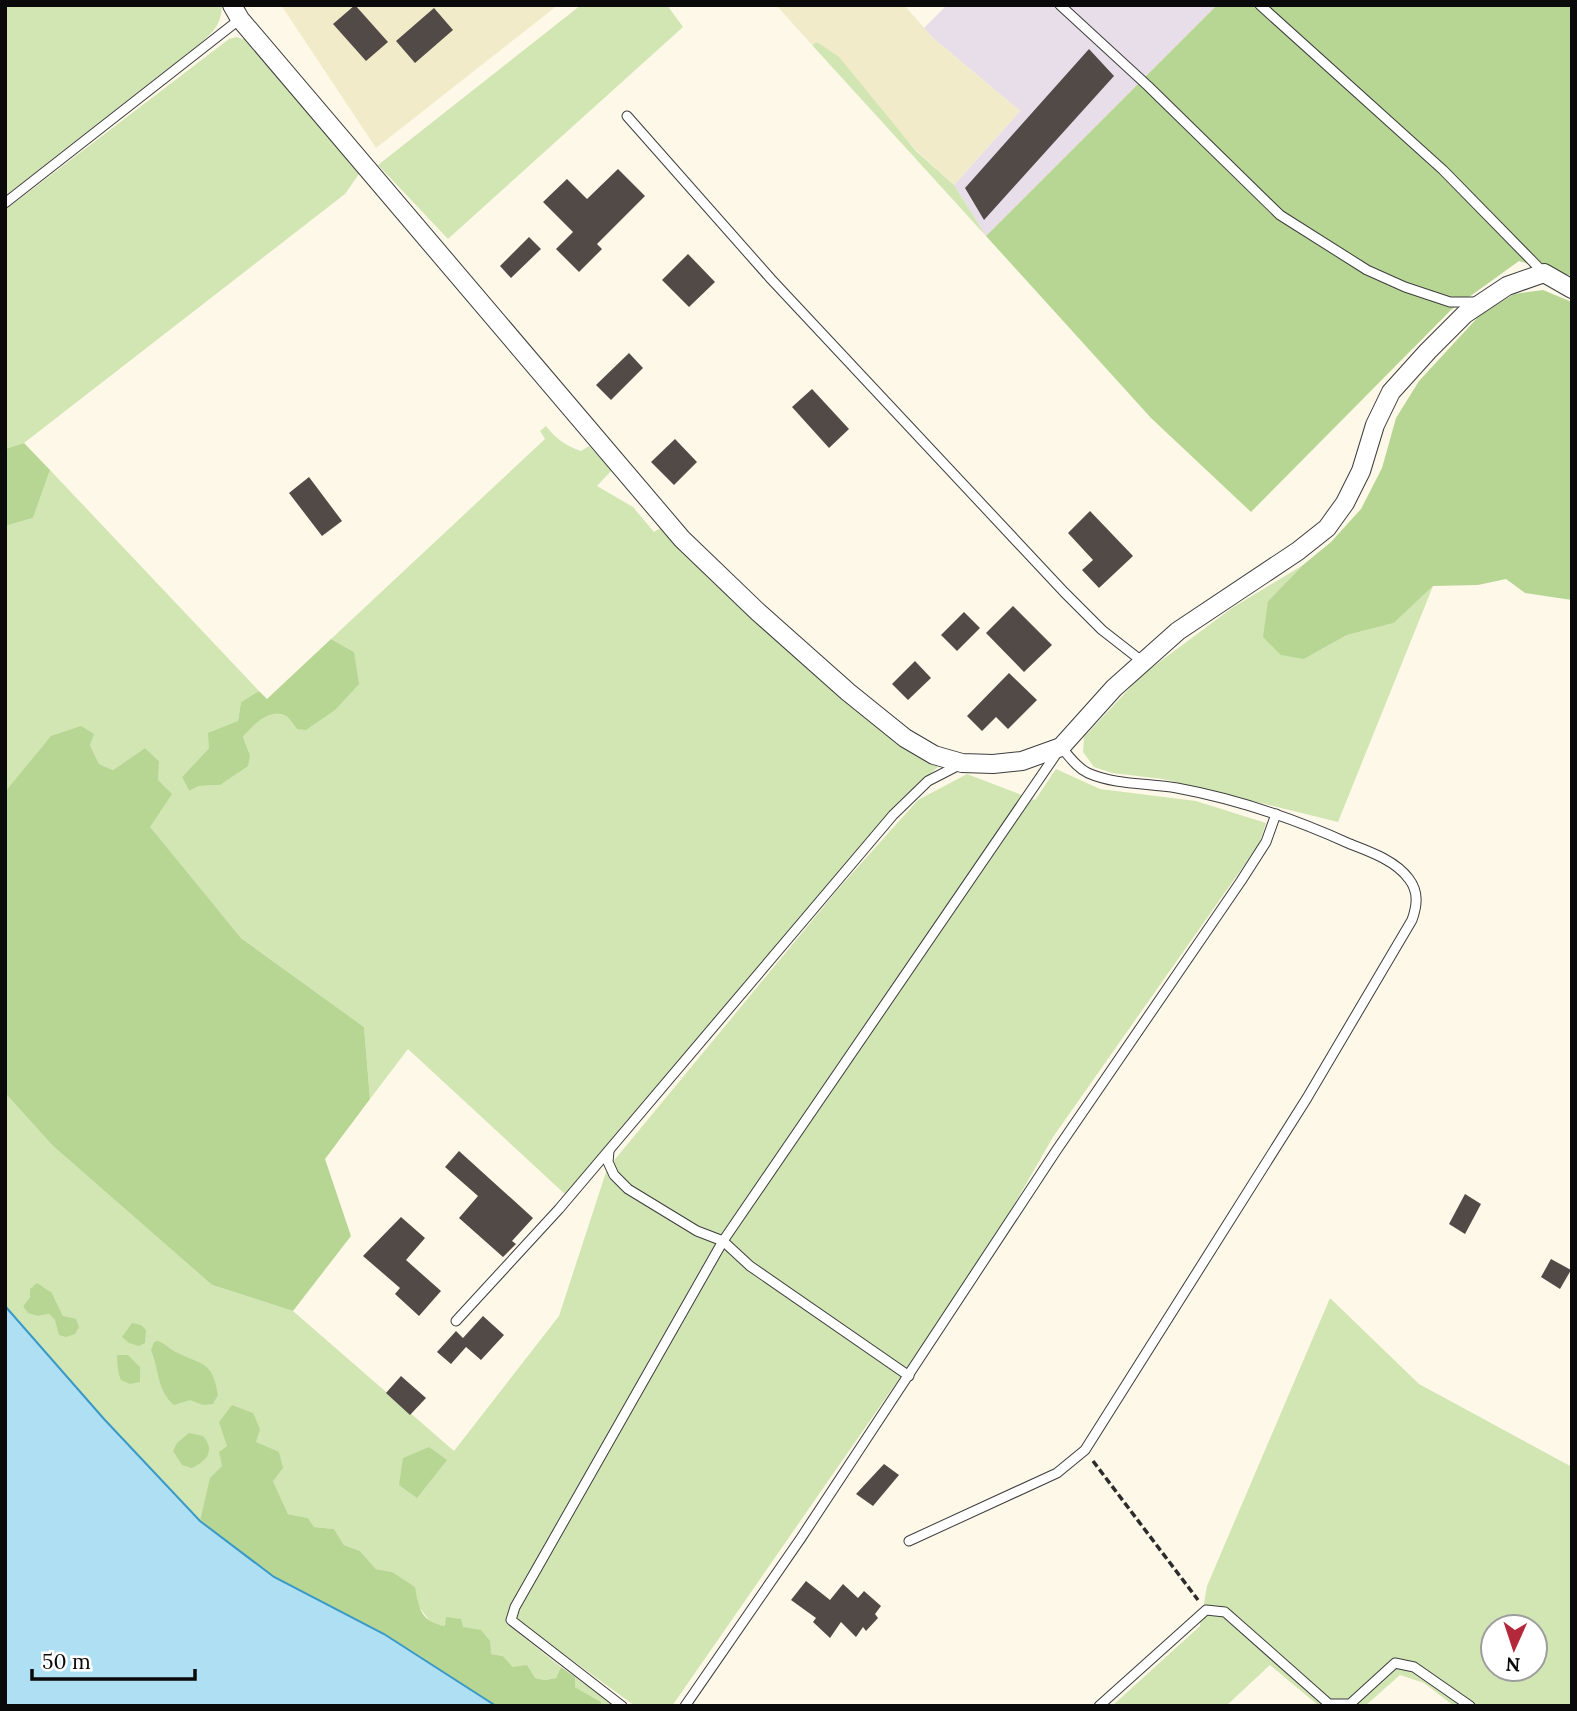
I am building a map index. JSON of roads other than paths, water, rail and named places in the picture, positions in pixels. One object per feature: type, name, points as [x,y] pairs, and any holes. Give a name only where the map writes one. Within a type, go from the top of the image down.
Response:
[{"type":"street","points":[[236,12],[682,539],[758,612],[848,692],[905,738],[934,755],[962,763],[1022,761],[1061,747],[1114,688],[1178,631],[1298,551],[1327,528],[1345,503],[1362,471],[1375,425],[1391,392],[1465,314],[1507,286],[1544,273],[1572,289]]},
{"type":"lane","points":[[1060,5],[1148,86],[1280,215],[1367,270],[1405,287],[1450,302],[1482,302]]},
{"type":"lane","points":[[1260,5],[1443,170],[1544,273]]},
{"type":"lane","points":[[5,203],[236,12]]},
{"type":"lane","points":[[627,116],[771,279],[1064,592],[1102,630],[1143,662]]},
{"type":"lane","points":[[622,1706],[512,1620],[515,1607],[723,1241],[1061,747],[1085,772],[1105,779],[1179,788],[1300,821],[1398,867],[1411,881],[1416,895],[1416,909],[1412,920],[1307,1097],[1085,1450],[1057,1473],[909,1541]]},
{"type":"lane","points":[[456,1321],[518,1256],[609,1151],[893,815],[928,781],[962,763]]},
{"type":"lane","points":[[685,1706],[801,1538],[1056,1152],[1247,872],[1266,842],[1276,814]]},
{"type":"lane","points":[[609,1151],[608,1162],[614,1175],[628,1189],[697,1231],[723,1241],[750,1266],[909,1376]]},
{"type":"lane","points":[[1100,1706],[1206,1610],[1225,1612],[1329,1703],[1350,1704],[1395,1663],[1414,1667],[1470,1706]]},
{"type":"water","points":[[5,1306],[104,1419],[200,1521],[274,1577],[384,1634],[496,1706],[5,1706]]}]
